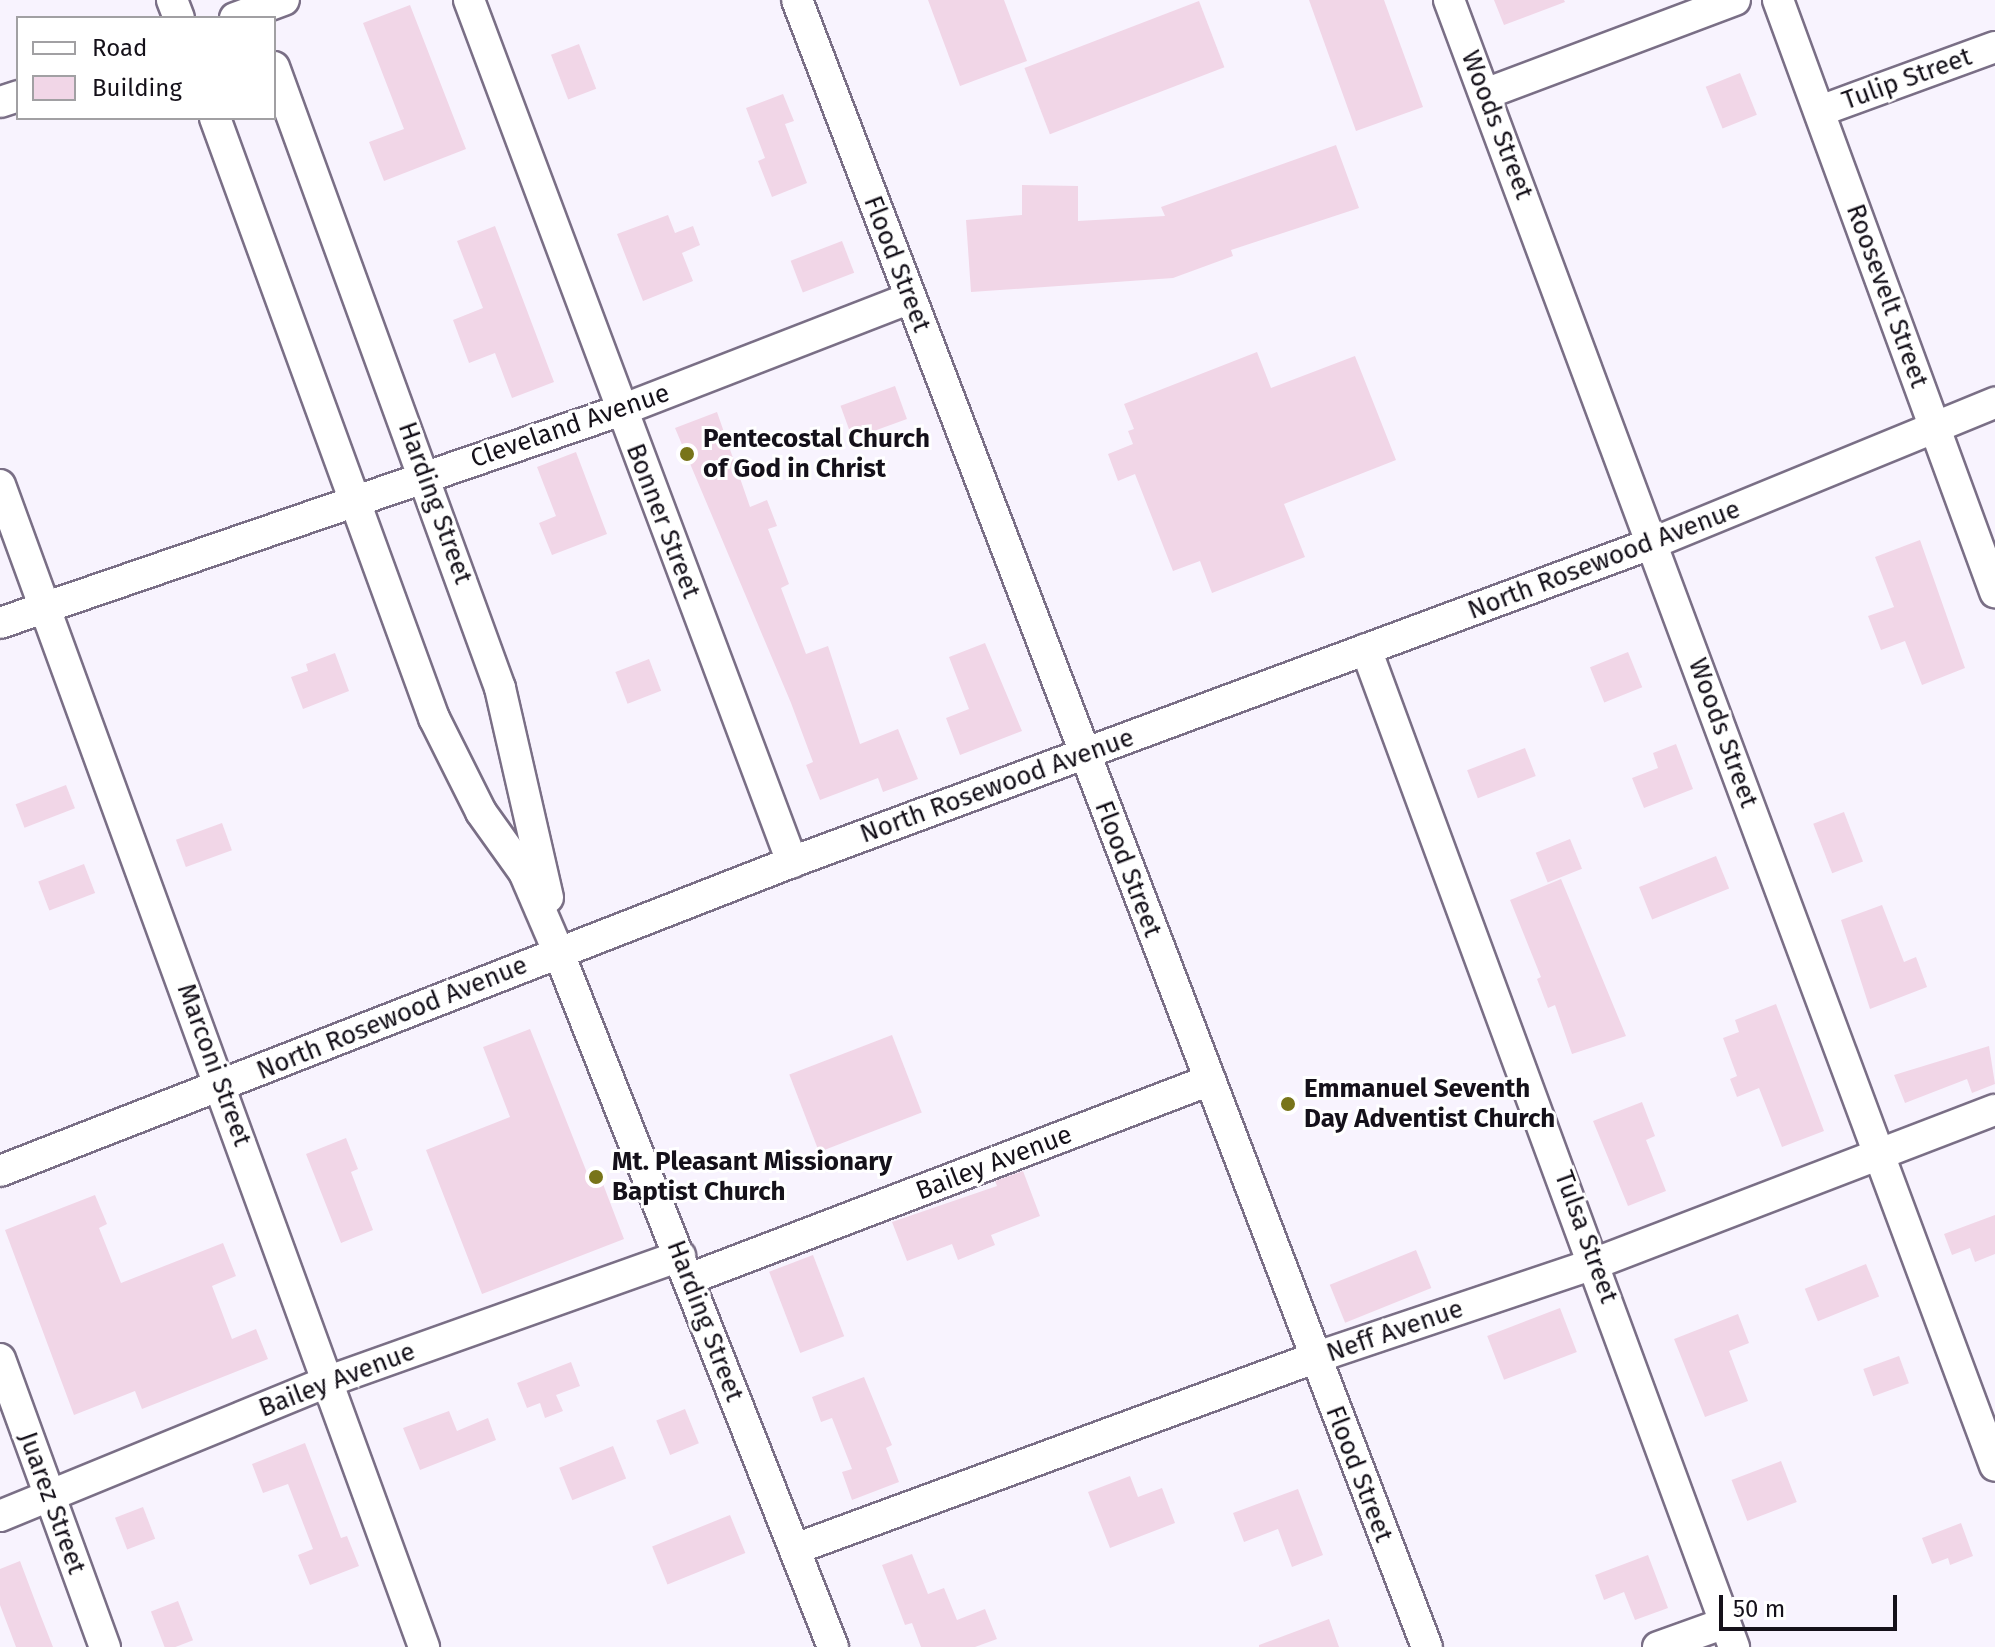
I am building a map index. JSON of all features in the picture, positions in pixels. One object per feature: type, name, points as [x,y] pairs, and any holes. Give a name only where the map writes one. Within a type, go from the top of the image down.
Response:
[{"type":"street","points":[[248,12],[284,0]]},
{"type":"street","name":"Bonner Street","points":[[469,0],[619,411],[792,862]]},
{"type":"street","name":"Flood Street","points":[[797,0],[1083,755],[1427,1647]]},
{"type":"street","name":"Woods Street","points":[[1449,0],[1995,1466]]},
{"type":"street","points":[[1485,94],[1735,0]]},
{"type":"street","name":"Roosevelt Street","points":[[1778,0],[1995,592]]},
{"type":"street","name":"Tulip Street","points":[[1820,111],[1995,47]]},
{"type":"street","name":"Harding Street","points":[[276,72],[426,475],[504,702],[526,783],[558,951]]},
{"type":"street","name":"Harding Street","points":[[216,120],[434,718],[481,812],[524,872],[558,951],[833,1647]]},
{"type":"street","name":"Cleveland Avenue","points":[[0,623],[354,499],[619,411],[910,298]]},
{"type":"street","name":"North Rosewood Avenue","points":[[0,1171],[792,862],[1653,543],[1995,403]]},
{"type":"street","name":"Marconi Street","points":[[0,485],[43,608],[223,1086],[326,1382],[424,1647]]},
{"type":"street","name":"Tulsa Street","points":[[1366,649],[1596,1263],[1729,1635]]},
{"type":"street","name":"Bailey Avenue","points":[[0,1516],[326,1382],[684,1268],[1210,1080]]},
{"type":"street","name":"Neff Avenue","points":[[795,1549],[1314,1358],[1596,1263],[1995,1110]]},
{"type":"street","name":"Juarez Street","points":[[0,1359],[105,1647]]},
{"type":"street","points":[[1658,1647],[1729,1635]]},
{"type":"building","points":[[928,0],[1004,0],[1027,61],[960,86]]},
{"type":"building","points":[[1309,0],[1384,0],[1423,107],[1356,131]]},
{"type":"building","points":[[1494,0],[1564,0],[1565,2],[1504,25]]},
{"type":"building","points":[[1199,1],[1224,67],[1050,134],[1024,68]]},
{"type":"building","points":[[410,5],[466,149],[384,181],[369,142],[404,129],[363,23]]},
{"type":"building","points":[[579,44],[596,89],[568,100],[551,55]]},
{"type":"building","points":[[1740,73],[1757,115],[1723,129],[1706,87]]},
{"type":"building","points":[[783,94],[794,121],[785,124],[807,183],[772,197],[758,161],[765,158],[746,108]]},
{"type":"building","points":[[1336,145],[1359,208],[1231,250],[1233,256],[1173,278],[971,292],[966,220],[1022,215],[1022,185],[1078,186],[1078,221],[1165,216],[1161,207]]},
{"type":"building","points":[[668,215],[675,233],[693,226],[700,245],[682,253],[693,281],[643,301],[617,234]]},
{"type":"building","points":[[495,226],[554,382],[512,398],[495,353],[469,363],[453,320],[483,308],[457,241]]},
{"type":"building","points":[[842,241],[854,273],[803,292],[791,261]]},
{"type":"building","points":[[1257,352],[1271,388],[1355,356],[1396,460],[1284,504],[1305,557],[1212,593],[1200,561],[1173,571],[1135,474],[1118,481],[1108,454],[1133,444],[1128,431],[1134,429],[1124,404]]},
{"type":"building","points":[[895,386],[907,419],[852,439],[840,406]]},
{"type":"building","points":[[717,412],[750,507],[767,500],[777,526],[768,529],[789,584],[781,588],[806,654],[828,646],[860,744],[898,729],[918,779],[883,792],[878,778],[820,800],[806,765],[813,762],[791,703],[675,428]]},
{"type":"building","points":[[576,452],[607,534],[552,555],[539,523],[556,516],[537,467]]},
{"type":"building","points":[[1920,540],[1965,668],[1922,685],[1905,641],[1881,650],[1868,616],[1894,607],[1875,557]]},
{"type":"building","points":[[985,643],[1022,731],[960,755],[946,718],[969,709],[949,657]]},
{"type":"building","points":[[1628,652],[1642,687],[1604,703],[1590,667]]},
{"type":"building","points":[[335,653],[349,691],[303,709],[291,677],[308,671],[306,664]]},
{"type":"building","points":[[649,659],[661,691],[628,704],[615,672]]},
{"type":"building","points":[[1676,744],[1693,789],[1644,808],[1632,778],[1658,768],[1653,753]]},
{"type":"building","points":[[1525,748],[1536,776],[1478,798],[1467,770]]},
{"type":"building","points":[[66,785],[75,808],[25,828],[16,804]]},
{"type":"building","points":[[1844,812],[1863,861],[1832,873],[1813,824]]},
{"type":"building","points":[[222,823],[232,850],[186,867],[176,840]]},
{"type":"building","points":[[1570,839],[1582,869],[1548,883],[1536,853]]},
{"type":"building","points":[[1716,856],[1729,888],[1652,920],[1639,887]]},
{"type":"building","points":[[84,864],[95,893],[49,911],[38,882]]},
{"type":"building","points":[[1561,879],[1626,1036],[1572,1054],[1555,1005],[1548,1008],[1537,979],[1541,977],[1510,900]]},
{"type":"building","points":[[1882,905],[1904,962],[1916,957],[1927,987],[1870,1009],[1841,920]]},
{"type":"building","points":[[1776,1004],[1824,1131],[1782,1147],[1759,1088],[1737,1097],[1730,1079],[1737,1076],[1723,1038],[1739,1032],[1735,1020]]},
{"type":"building","points":[[530,1029],[593,1188],[603,1184],[624,1239],[482,1294],[426,1150],[510,1117],[483,1047]]},
{"type":"building","points":[[892,1035],[922,1112],[819,1152],[789,1074]]},
{"type":"building","points":[[1989,1046],[1995,1084],[1972,1093],[1967,1079],[1905,1103],[1894,1075]]},
{"type":"building","points":[[1642,1102],[1655,1136],[1646,1140],[1666,1191],[1628,1206],[1593,1121]]},
{"type":"building","points":[[346,1138],[358,1169],[351,1172],[373,1230],[341,1243],[306,1154]]},
{"type":"building","points":[[1023,1171],[1040,1216],[991,1235],[995,1245],[958,1260],[952,1244],[907,1261],[892,1222],[997,1186],[995,1181]]},
{"type":"building","points":[[95,1195],[107,1224],[99,1228],[121,1283],[223,1243],[236,1276],[212,1286],[232,1339],[256,1329],[268,1359],[142,1409],[135,1391],[74,1415],[5,1230]]},
{"type":"building","points":[[1995,1215],[1995,1254],[1975,1262],[1970,1248],[1952,1255],[1944,1234]]},
{"type":"building","points":[[1416,1250],[1431,1288],[1345,1323],[1330,1285]]},
{"type":"building","points":[[813,1255],[844,1336],[800,1353],[769,1272]]},
{"type":"building","points":[[1866,1264],[1879,1296],[1818,1321],[1805,1289]]},
{"type":"building","points":[[1560,1308],[1577,1352],[1504,1380],[1487,1336]]},
{"type":"building","points":[[1738,1314],[1749,1343],[1729,1351],[1748,1401],[1705,1417],[1674,1339]]},
{"type":"building","points":[[1899,1356],[1909,1383],[1873,1396],[1863,1369]]},
{"type":"building","points":[[571,1362],[580,1386],[556,1395],[563,1411],[545,1418],[540,1403],[527,1408],[517,1383]]},
{"type":"building","points":[[864,1377],[892,1445],[886,1448],[899,1482],[852,1500],[842,1472],[852,1469],[832,1418],[821,1422],[812,1397]]},
{"type":"building","points":[[685,1409],[699,1443],[670,1455],[656,1421]]},
{"type":"building","points":[[449,1411],[457,1431],[488,1418],[496,1440],[420,1470],[403,1428]]},
{"type":"building","points":[[305,1443],[341,1538],[347,1536],[359,1566],[310,1585],[298,1555],[313,1549],[288,1484],[263,1493],[252,1464]]},
{"type":"building","points":[[613,1446],[626,1478],[572,1500],[559,1468]]},
{"type":"building","points":[[1781,1461],[1797,1502],[1747,1521],[1732,1480]]},
{"type":"building","points":[[1130,1476],[1138,1497],[1162,1488],[1175,1523],[1110,1548],[1088,1492]]},
{"type":"building","points":[[1298,1489],[1323,1555],[1292,1567],[1278,1529],[1244,1542],[1233,1513]]},
{"type":"building","points":[[143,1507],[155,1539],[127,1549],[115,1518]]},
{"type":"building","points":[[730,1515],[745,1553],[667,1584],[652,1546]]},
{"type":"building","points":[[1961,1523],[1973,1556],[1950,1565],[1948,1558],[1932,1564],[1922,1538]]},
{"type":"building","points":[[912,1554],[928,1594],[944,1588],[957,1620],[985,1609],[997,1639],[975,1647],[921,1647],[912,1623],[905,1625],[882,1565]]},
{"type":"building","points":[[1648,1555],[1668,1608],[1635,1620],[1624,1592],[1604,1600],[1595,1575]]},
{"type":"building","points":[[20,1561],[53,1647],[16,1647],[0,1605],[0,1569]]},
{"type":"building","points":[[178,1601],[193,1640],[175,1647],[165,1647],[151,1611]]},
{"type":"building","points":[[1329,1619],[1339,1647],[1259,1647],[1259,1645]]},
{"type":"place","name":"Pentecostal Church of God in Christ","points":[[687,454]]},
{"type":"place","name":"Emmanuel Seventh Day Adventist Church","points":[[1288,1104]]},
{"type":"place","name":"Mt. Pleasant Missionary Baptist Church","points":[[596,1177]]}]
